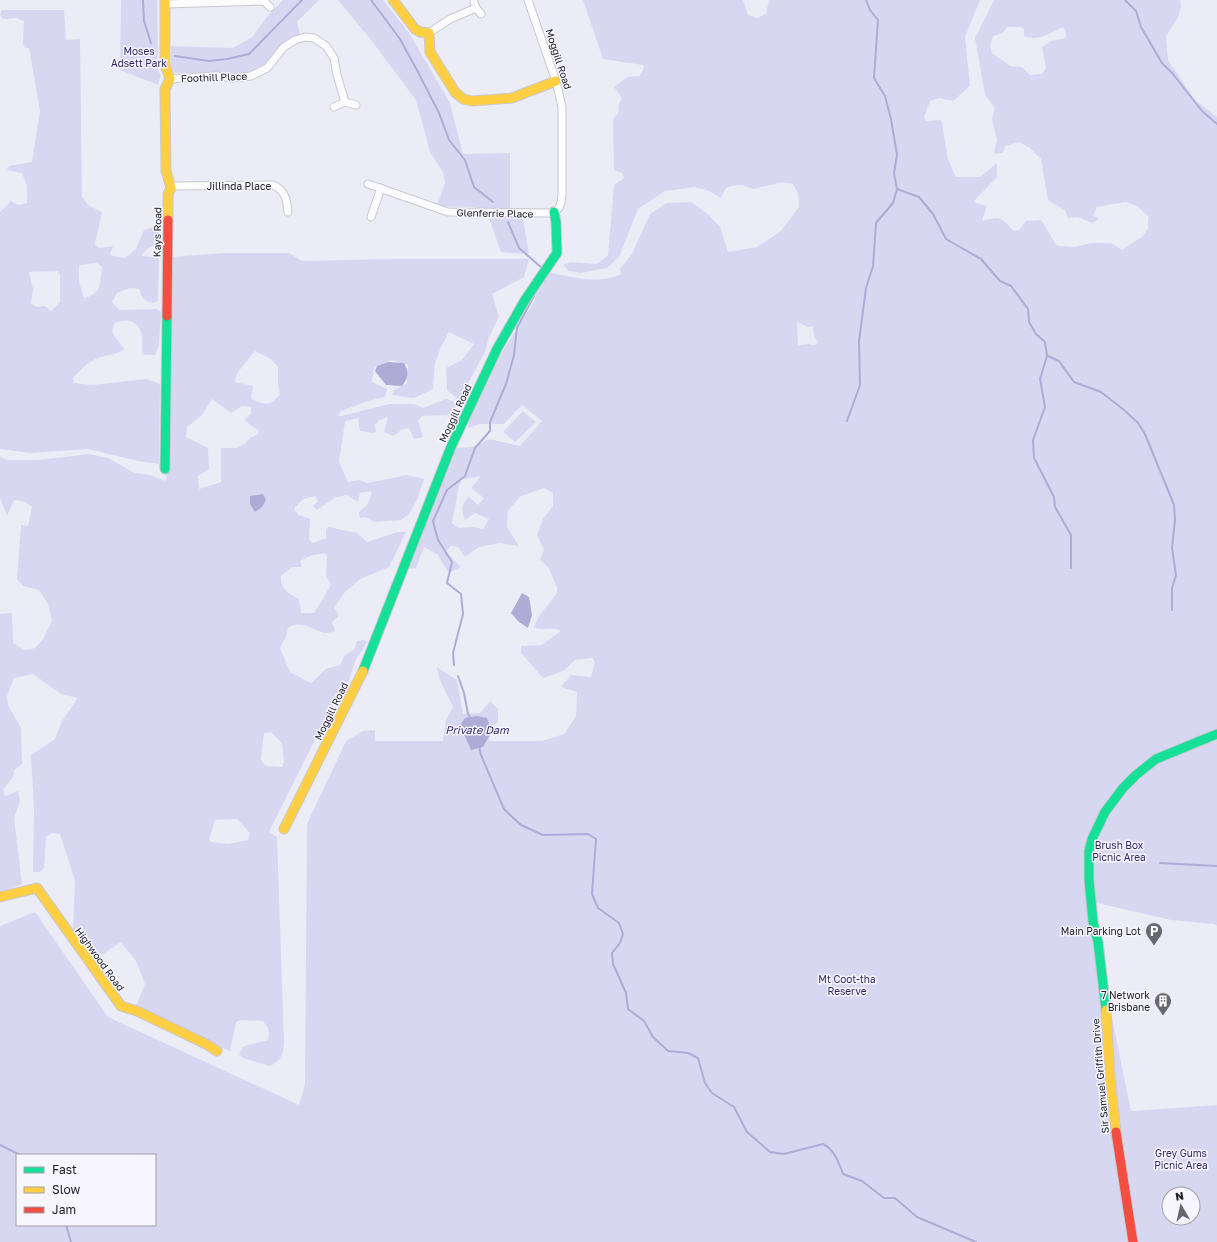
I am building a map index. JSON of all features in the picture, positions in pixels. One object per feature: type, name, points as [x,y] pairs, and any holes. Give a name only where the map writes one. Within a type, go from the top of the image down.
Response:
[{"type":"street","points":[[393,0],[415,29],[420,32],[430,33],[475,5],[481,14]]},
{"type":"street","name":"Moggill Road","points":[[284,829],[366,664],[454,440],[497,349],[525,300],[557,252],[556,222],[554,212],[560,206],[562,196],[562,107],[556,81],[528,0]]},
{"type":"street","points":[[172,186],[171,182],[167,178],[166,171],[165,89],[170,83],[170,75],[166,71],[165,65],[165,2],[264,1],[270,7]]},
{"type":"street","points":[[430,33],[430,52],[455,92],[463,99],[472,101],[512,98],[556,81]]},
{"type":"street","name":"Foothill Place","points":[[170,79],[216,76],[233,78],[251,76],[267,68],[284,47],[295,40],[305,37],[314,38],[326,46],[334,58],[337,75],[345,102]]},
{"type":"street","points":[[334,107],[345,102],[356,105]]},
{"type":"street","name":"Glenferrie Place","points":[[368,184],[448,212],[554,212]]},
{"type":"street","name":"Jillinda Place","points":[[172,186],[274,186],[280,188],[286,197],[288,212]]},
{"type":"street","name":"Kays Road","points":[[165,469],[168,194],[172,186]]},
{"type":"street","points":[[371,217],[381,188]]},
{"type":"street","name":"Sir Samuel Griffith Drive","points":[[1133,1242],[1116,1133],[1110,1076],[1106,1010],[1089,880],[1089,851],[1092,839],[1105,812],[1123,788],[1136,775],[1156,758],[1217,734]]},
{"type":"street","name":"Highwood Road","points":[[0,897],[5,894],[37,888],[121,1006],[136,1011],[206,1044],[217,1051]]},
{"type":"green space","name":"Moses Adsett Park","points":[[121,0],[157,0],[158,71],[161,75],[158,85],[120,70]]},
{"type":"green space","points":[[283,0],[319,0],[297,22],[300,35],[266,66],[251,73],[235,75],[222,73],[175,73],[171,67],[171,46],[233,48],[252,37],[270,13]]},
{"type":"green space","points":[[338,0],[383,0],[409,33],[450,103],[463,154],[510,153],[510,208],[523,219],[529,254],[501,252],[488,215],[475,207],[437,206],[445,183],[443,172],[430,152],[416,100],[371,40]]},
{"type":"green space","name":"Mt Coot-tha Reserve","points":[[583,0],[743,0],[748,15],[757,18],[766,14],[769,0],[980,0],[965,37],[970,86],[953,101],[939,98],[930,101],[924,117],[926,121],[941,120],[948,160],[956,177],[980,177],[997,163],[997,177],[974,201],[987,206],[982,221],[997,218],[1003,220],[1014,231],[1019,230],[1026,221],[1041,220],[1057,246],[1075,247],[1091,243],[1111,243],[1122,250],[1142,237],[1148,229],[1149,217],[1137,206],[1126,202],[1097,207],[1093,216],[1099,219],[1092,223],[1078,217],[1068,218],[1065,210],[1048,200],[1041,159],[1030,148],[1019,142],[1006,146],[1002,153],[995,154],[994,152],[997,140],[992,119],[995,108],[985,95],[975,38],[994,0],[1180,0],[1181,6],[1178,18],[1166,36],[1168,60],[1195,100],[1217,117],[1217,926],[1214,924],[1171,920],[1097,903],[1110,1009],[1131,1111],[1217,1105],[1217,1242],[0,1242],[0,926],[35,912],[108,1017],[299,1105],[305,1084],[307,824],[346,741],[363,731],[375,730],[375,741],[443,741],[446,720],[453,707],[439,678],[437,667],[457,680],[463,714],[480,713],[490,701],[498,709],[498,721],[493,727],[489,741],[542,741],[564,734],[576,716],[577,692],[561,687],[571,675],[591,677],[595,662],[592,658],[575,660],[563,671],[543,678],[521,653],[521,646],[542,645],[561,631],[534,627],[539,616],[557,593],[557,587],[548,567],[540,560],[544,550],[537,535],[543,519],[553,506],[553,493],[544,488],[521,496],[508,510],[507,527],[519,546],[499,543],[479,547],[465,557],[458,547],[451,546],[446,552],[461,567],[449,573],[437,554],[424,547],[416,568],[409,569],[455,448],[472,447],[490,439],[520,446],[542,421],[522,405],[504,424],[480,424],[468,428],[473,401],[535,300],[536,289],[548,272],[575,278],[594,280],[621,274],[620,269],[632,254],[650,214],[666,203],[691,202],[709,215],[720,227],[728,252],[757,247],[781,231],[799,207],[798,193],[793,184],[783,182],[753,189],[742,185],[731,186],[726,188],[721,198],[709,191],[695,187],[665,191],[638,209],[619,257],[607,268],[581,273],[569,271],[563,265],[570,262],[597,264],[608,255],[614,185],[624,178],[622,173],[614,170],[613,119],[619,112],[618,106],[622,98],[614,87],[627,77],[639,76],[644,68],[643,65],[603,59]],"holes":[[[1007,27],[1022,27],[1024,29],[1024,36],[1029,38],[1044,36],[1063,27],[1066,34],[1066,38],[1051,41],[1042,47],[1046,68],[1042,74],[1030,75],[1022,67],[1010,66],[992,53],[990,46],[993,36],[1003,33]],[[797,322],[808,327],[813,326],[814,336],[818,343],[814,345],[798,345]],[[481,476],[471,488],[484,498],[478,505],[469,497],[463,505],[465,520],[475,513],[489,519],[483,529],[472,527],[458,528],[452,523],[461,480]]]},
{"type":"green space","points":[[2,10],[64,10],[66,40],[80,39],[82,197],[88,205],[102,212],[95,244],[99,248],[113,246],[110,255],[125,258],[136,249],[144,230],[156,226],[158,231],[156,245],[148,248],[141,256],[156,257],[159,260],[158,300],[155,303],[146,301],[139,289],[130,288],[117,293],[112,302],[119,310],[157,309],[161,312],[159,346],[155,355],[145,355],[142,351],[142,334],[137,325],[127,320],[119,321],[115,323],[112,332],[124,349],[118,353],[94,360],[84,366],[73,378],[74,383],[92,385],[146,379],[160,384],[159,464],[138,461],[88,449],[31,453],[0,449],[0,212],[11,201],[18,205],[27,203],[27,186],[22,173],[7,170],[9,166],[32,162],[40,111],[29,48],[25,48],[23,44],[24,21],[16,18],[3,19],[0,15]],"holes":[[[97,263],[102,267],[99,287],[94,294],[84,298],[79,282],[79,265]],[[58,271],[60,275],[60,302],[51,311],[45,306],[36,307],[31,303],[33,289],[29,272]]]},
{"type":"green space","points":[[226,253],[289,253],[302,261],[389,259],[529,259],[524,277],[492,294],[499,317],[489,337],[485,352],[459,400],[447,390],[446,368],[462,360],[474,344],[449,332],[435,363],[433,389],[414,398],[392,395],[394,390],[407,383],[408,365],[392,360],[374,367],[372,382],[387,389],[385,397],[368,401],[341,411],[338,416],[389,404],[414,404],[423,408],[446,399],[453,401],[456,407],[451,415],[422,416],[418,421],[423,437],[414,439],[409,428],[401,430],[394,436],[384,432],[388,417],[379,420],[375,425],[376,432],[373,433],[360,431],[358,418],[345,421],[339,462],[348,482],[359,480],[368,483],[407,475],[424,479],[417,500],[409,514],[401,520],[374,522],[366,517],[360,518],[359,512],[367,505],[372,493],[370,491],[360,493],[358,502],[347,495],[336,497],[317,510],[313,506],[318,501],[315,496],[303,499],[294,508],[298,515],[310,519],[309,539],[313,543],[326,538],[326,529],[329,527],[357,533],[367,542],[397,532],[406,532],[389,567],[360,579],[345,592],[334,608],[339,615],[332,622],[335,631],[325,633],[302,625],[293,626],[288,628],[286,637],[280,648],[290,672],[311,683],[326,669],[340,665],[344,656],[354,650],[357,641],[364,640],[367,642],[355,661],[348,684],[331,708],[269,832],[277,837],[284,1043],[281,1057],[277,1062],[270,1066],[243,1058],[239,1054],[244,1046],[268,1040],[269,1030],[263,1021],[241,1020],[236,1022],[230,1051],[188,1034],[135,1008],[145,984],[136,961],[121,942],[97,958],[73,930],[75,881],[60,834],[52,833],[46,837],[44,868],[40,872],[33,872],[34,810],[31,755],[55,739],[62,721],[78,698],[61,694],[33,674],[14,678],[7,696],[8,705],[21,728],[22,764],[14,770],[13,777],[3,790],[5,796],[18,791],[20,801],[14,818],[22,884],[0,893],[0,614],[12,613],[13,643],[25,650],[35,648],[43,639],[52,621],[48,604],[39,590],[23,586],[17,579],[21,525],[28,526],[32,507],[25,502],[14,500],[7,516],[0,498],[0,457],[7,460],[39,460],[89,454],[108,458],[135,473],[150,475],[166,481],[169,257]],"holes":[[[255,351],[271,359],[278,367],[278,385],[280,394],[273,401],[267,404],[251,399],[253,386],[235,382],[237,373]],[[212,399],[231,413],[242,406],[251,407],[251,414],[244,420],[259,431],[258,434],[237,448],[221,448],[221,482],[199,489],[198,476],[209,469],[208,448],[186,437],[187,427],[202,415]],[[324,553],[327,555],[326,575],[331,585],[314,613],[301,613],[299,599],[284,588],[281,581],[281,576],[292,567],[302,567],[300,561],[310,556]],[[271,732],[282,743],[284,762],[282,767],[265,766],[261,759],[264,733]],[[237,819],[250,833],[248,840],[229,844],[212,842],[209,840],[215,820]]]},
{"type":"green space","points":[[523,411],[536,422],[515,442],[503,432]]},
{"type":"water","points":[[388,362],[404,363],[408,375],[402,386],[386,385],[375,371],[377,366]]},
{"type":"water","points":[[263,494],[266,500],[262,507],[255,512],[250,504],[250,496]]},
{"type":"water","points":[[522,593],[529,597],[532,615],[528,628],[519,622],[511,613]]},
{"type":"water","name":"Private Dam","points":[[477,716],[487,718],[492,731],[483,747],[471,750],[460,725],[465,718]]},
{"type":"waterway","points":[[143,0],[144,21],[151,43]]},
{"type":"waterway","points":[[175,56],[209,61],[249,54],[302,0]]},
{"type":"waterway","points":[[371,0],[400,39],[439,113],[449,140],[465,160],[474,187],[493,202]]},
{"type":"waterway","points":[[847,421],[860,385],[859,341],[866,288],[873,266],[876,223],[893,203],[897,189],[894,173],[897,155],[891,119],[885,96],[874,78],[878,20],[870,10],[866,0]]},
{"type":"waterway","points":[[1125,0],[1136,11],[1141,27],[1162,63],[1173,74],[1202,111],[1217,124]]},
{"type":"waterway","points":[[897,189],[919,197],[933,214],[946,239],[981,259],[1000,281],[1011,286],[1028,309],[1029,322],[1036,334],[1045,342],[1047,356],[1040,379],[1045,407],[1033,440],[1034,458],[1054,497],[1055,507],[1071,535],[1071,568]]},
{"type":"waterway","points":[[508,222],[519,248],[542,268]]},
{"type":"waterway","points":[[454,665],[453,653],[463,614],[461,594],[447,583],[452,562],[438,540],[433,521],[447,490],[465,476],[475,448],[490,431],[490,422],[506,384],[514,355],[517,328],[534,296]]},
{"type":"waterway","points":[[1048,356],[1059,361],[1074,382],[1101,392],[1124,410],[1138,423],[1145,434],[1174,505],[1175,520],[1172,548],[1176,575],[1172,588],[1172,610]]},
{"type":"waterway","points":[[458,676],[464,693],[468,714],[471,719]]},
{"type":"waterway","points":[[479,746],[481,755],[504,809],[521,825],[543,835],[588,834],[596,839],[592,894],[598,908],[619,923],[623,934],[620,943],[612,953],[613,964],[626,993],[628,1009],[644,1021],[653,1037],[668,1051],[688,1053],[698,1058],[705,1083],[712,1093],[734,1107],[747,1132],[770,1152],[784,1154],[823,1144],[833,1153],[843,1174],[862,1181],[884,1198],[895,1198],[917,1217],[976,1242]]},
{"type":"waterway","points":[[1160,863],[1217,866]]},
{"type":"waterway","points":[[0,1145],[18,1154]]},
{"type":"waterway","points":[[66,1226],[71,1242]]},
{"type":"traffic: fast","points":[[363,671],[451,447],[497,349],[525,300],[557,253],[556,222],[554,212]]},
{"type":"traffic: fast","points":[[165,469],[167,316]]},
{"type":"traffic: fast","points":[[1106,1010],[1098,942],[1093,922],[1089,880],[1089,851],[1092,839],[1105,812],[1123,788],[1136,775],[1156,759],[1217,734]]},
{"type":"traffic: slow","points":[[165,0],[165,65],[170,79],[165,89],[166,171],[171,188],[168,194],[168,220]]},
{"type":"traffic: slow","points":[[393,0],[415,29],[420,32],[429,33],[430,52],[455,92],[463,99],[472,101],[512,98],[556,81]]},
{"type":"traffic: slow","points":[[284,829],[363,671]]},
{"type":"traffic: slow","points":[[0,897],[37,888],[121,1006],[137,1011],[206,1044],[217,1051]]},
{"type":"traffic: slow","points":[[1106,1010],[1110,1076],[1116,1132]]},
{"type":"traffic: jam","points":[[167,316],[168,220]]},
{"type":"traffic: jam","points":[[1116,1132],[1133,1242]]},
{"type":"place","name":"Main Parking Lot","points":[[1154,946]]},
{"type":"place","name":"7 Network Brisbane","points":[[1163,1016]]},
{"type":"park label","name":"Brush Box Picnic Area","points":[[1119,850]]},
{"type":"park label","name":"Grey Gums Picnic Area","points":[[1181,1158]]}]
